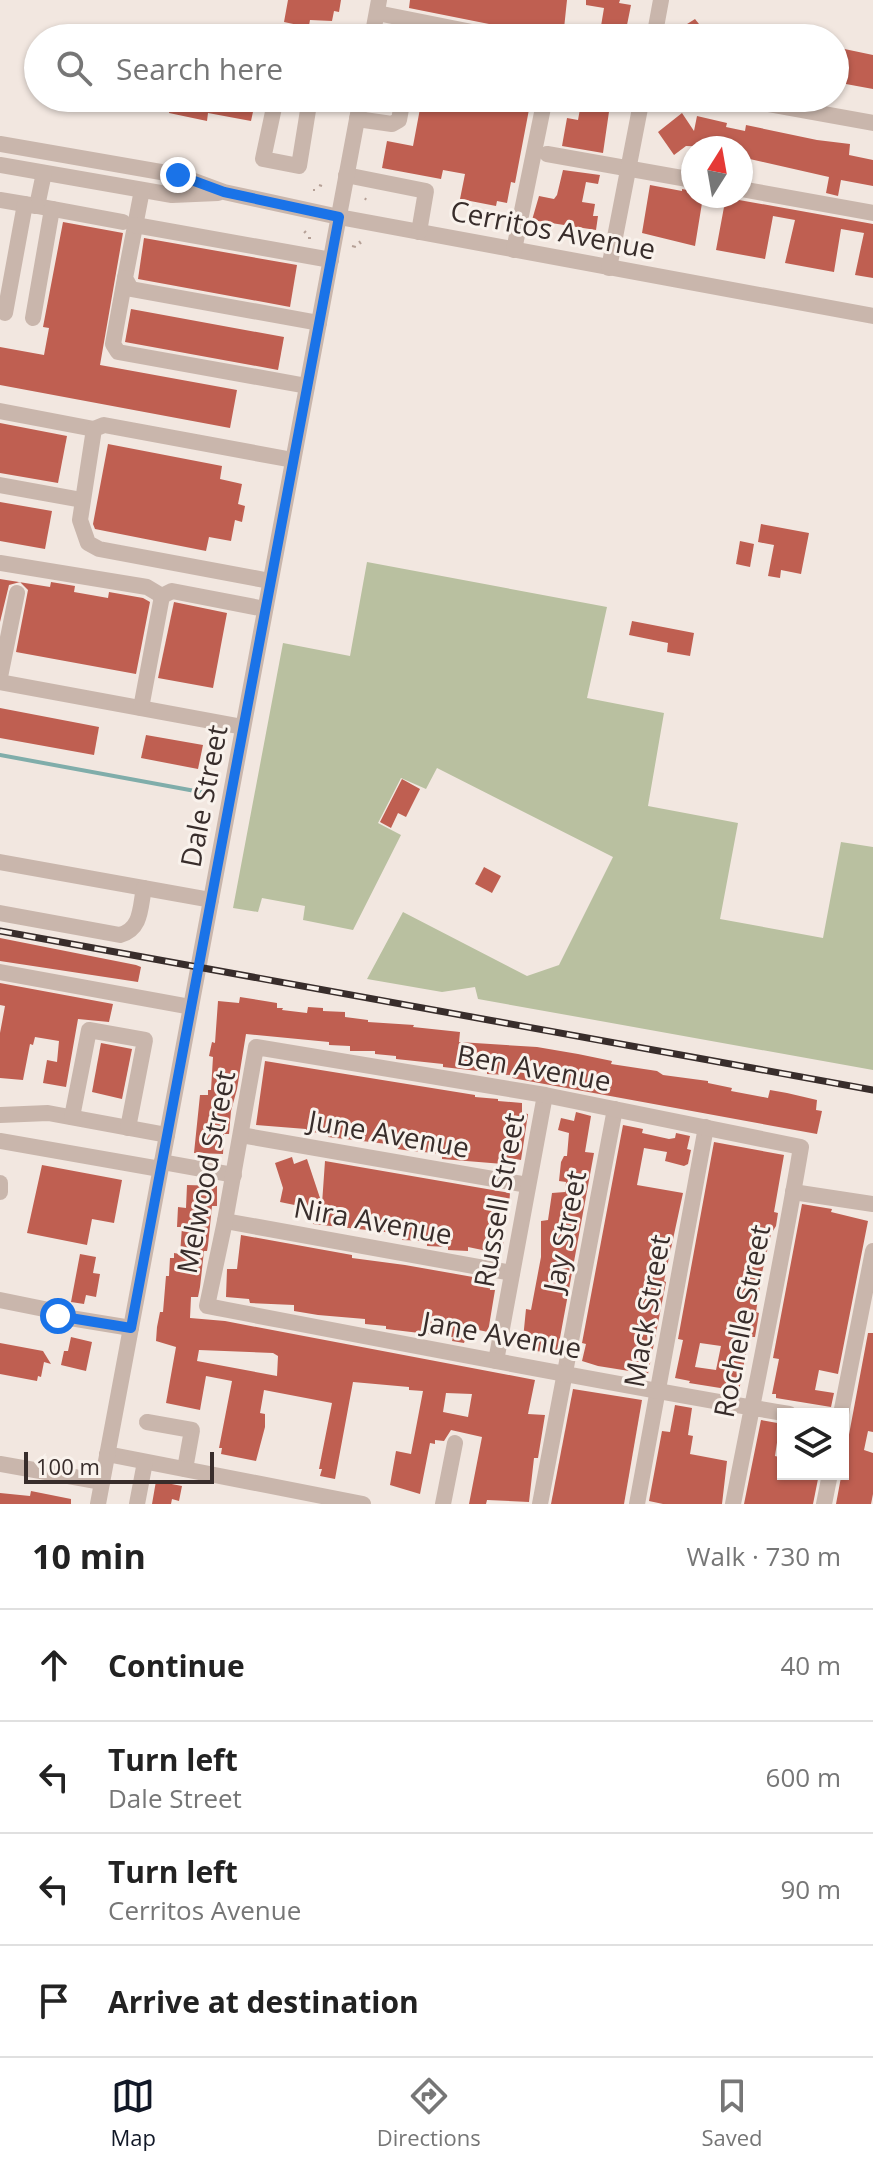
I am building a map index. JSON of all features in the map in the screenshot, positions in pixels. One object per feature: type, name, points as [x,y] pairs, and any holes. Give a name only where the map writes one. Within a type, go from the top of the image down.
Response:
[{"type":"street","points":[[657,24],[661,0]]},
{"type":"street","points":[[378,7],[446,24]]},
{"type":"street","points":[[273,112],[263,159],[299,166],[308,112]]},
{"type":"street","name":"Dale Street","points":[[98,1504],[358,112]]},
{"type":"street","points":[[357,119],[392,124],[399,120],[400,112]]},
{"type":"street","points":[[514,250],[542,112]]},
{"type":"street","points":[[609,268],[639,112]]},
{"type":"street","points":[[812,112],[873,123]]},
{"type":"street","name":"Cerritos Avenue","points":[[0,144],[178,175],[224,192],[339,217],[873,316]]},
{"type":"street","points":[[547,154],[681,178]]},
{"type":"street","name":"Cerritos Avenue","points":[[0,165],[172,195],[224,192]]},
{"type":"street","points":[[5,313],[38,207],[44,173]]},
{"type":"street","points":[[346,175],[426,191],[419,232]]},
{"type":"street","points":[[142,190],[129,223],[125,278],[113,344],[118,352],[307,386]]},
{"type":"street","points":[[753,191],[873,213]]},
{"type":"street","points":[[0,200],[331,260]]},
{"type":"street","points":[[33,318],[38,207]]},
{"type":"street","points":[[125,278],[131,289],[319,323]]},
{"type":"street","points":[[0,411],[94,429],[104,425],[293,460]]},
{"type":"street","points":[[94,429],[80,520],[88,543],[99,549],[270,581]]},
{"type":"street","points":[[0,485],[82,500]]},
{"type":"street","points":[[0,563],[147,587],[162,596]]},
{"type":"street","points":[[162,596],[172,591],[265,609]]},
{"type":"street","points":[[17,593],[0,680],[243,727]]},
{"type":"street","points":[[141,708],[162,596]]},
{"type":"street","points":[[0,862],[211,900]]},
{"type":"street","points":[[0,913],[120,935],[129,932],[138,921],[144,888]]},
{"type":"street","points":[[0,972],[191,1007]]},
{"type":"street","points":[[72,1117],[89,1030],[145,1040],[128,1128]]},
{"type":"street","name":"Ben Avenue","points":[[256,1047],[545,1095],[801,1147]]},
{"type":"street","name":"Melwood Street","points":[[207,1306],[256,1047]]},
{"type":"street","name":"Russell Street","points":[[496,1361],[545,1095]]},
{"type":"street","name":"Jay Street","points":[[540,1504],[615,1109]]},
{"type":"street","points":[[167,1135],[48,1113],[0,1116],[0,1140],[234,1175]]},
{"type":"street","name":"Mack Street","points":[[637,1504],[706,1127]]},
{"type":"street","name":"June Avenue","points":[[241,1135],[528,1185]]},
{"type":"street","name":"Rochelle Street","points":[[733,1504],[801,1147]]},
{"type":"street","points":[[0,1183],[0,1192]]},
{"type":"street","points":[[793,1192],[873,1204]]},
{"type":"street","name":"Nira Avenue","points":[[225,1221],[512,1273]]},
{"type":"street","points":[[842,1408],[873,1251]]},
{"type":"street","points":[[0,1300],[49,1310],[58,1316],[131,1328]]},
{"type":"street","name":"Jane Avenue","points":[[207,1306],[777,1412]]},
{"type":"street","points":[[147,1422],[192,1430],[185,1469]]},
{"type":"street","points":[[443,1504],[455,1443]]},
{"type":"street","points":[[107,1454],[363,1504]]},
{"type":"street","points":[[137,1504],[145,1462]]},
{"type":"street","points":[[0,1464],[102,1482]]},
{"type":"street","points":[[824,1504],[829,1480]]},
{"type":"path","points":[[352,246],[356,247]]},
{"type":"green space","points":[[367,562],[607,607],[587,698],[664,713],[648,806],[738,823],[720,919],[823,938],[841,842],[873,847],[873,1070],[478,999],[475,987],[442,992],[367,979],[403,912],[527,976],[559,965],[613,857],[437,768],[426,789],[401,778],[378,823],[401,835],[353,930],[303,920],[305,906],[262,898],[258,912],[233,908],[283,643],[350,656]]},
{"type":"building","points":[[288,0],[341,0],[339,12],[334,11],[332,21],[310,20],[309,24],[284,22]]},
{"type":"building","points":[[410,0],[567,0],[564,24],[489,24],[409,8]]},
{"type":"building","points":[[586,0],[620,0],[619,3],[631,5],[627,24],[601,24],[604,8],[586,5]]},
{"type":"building","points":[[849,50],[873,55],[873,89],[849,85]]},
{"type":"building","points":[[253,112],[251,121],[208,113],[207,121],[169,113]]},
{"type":"building","points":[[419,112],[529,112],[515,183],[511,182],[507,203],[497,201],[496,206],[460,199],[465,174],[443,170],[441,179],[382,168],[387,141],[413,146]]},
{"type":"building","points":[[579,112],[609,112],[603,153],[562,146],[567,118],[578,120]]},
{"type":"building","points":[[682,113],[694,131],[697,116],[745,131],[746,125],[850,144],[849,155],[873,160],[873,186],[841,180],[838,196],[826,193],[829,177],[753,160],[753,136],[681,136],[681,150],[674,155],[658,132]]},
{"type":"building","points":[[563,170],[600,175],[598,184],[586,182],[582,202],[595,204],[593,216],[598,216],[596,230],[532,220],[539,196],[554,199],[557,195]]},
{"type":"building","points":[[650,185],[681,191],[681,208],[701,208],[695,246],[642,233]]},
{"type":"building","points":[[753,203],[873,224],[873,278],[855,275],[864,233],[841,229],[834,272],[785,263],[795,220],[773,216],[765,259],[716,250],[724,208],[753,208]]},
{"type":"building","points":[[63,222],[123,233],[100,365],[237,390],[230,428],[0,385],[0,347],[44,355],[49,328],[43,327]]},
{"type":"building","points":[[144,238],[297,265],[290,307],[138,279]]},
{"type":"building","points":[[131,309],[284,337],[278,370],[125,342]]},
{"type":"building","points":[[0,423],[67,436],[58,483],[0,473]]},
{"type":"building","points":[[108,444],[222,466],[220,479],[242,484],[238,504],[245,506],[242,522],[235,520],[231,541],[209,537],[206,551],[95,529],[93,524]]},
{"type":"building","points":[[0,502],[52,511],[45,549],[0,541]]},
{"type":"building","points":[[761,524],[809,533],[801,574],[781,570],[780,578],[768,576],[774,545],[758,542]]},
{"type":"building","points":[[740,541],[754,544],[750,567],[736,564]]},
{"type":"building","points":[[0,579],[20,582],[9,585],[0,622]]},
{"type":"building","points":[[20,582],[50,587],[51,582],[75,586],[74,592],[108,598],[109,592],[150,602],[136,674],[16,652],[28,590]]},
{"type":"building","points":[[174,602],[227,613],[213,688],[158,678]]},
{"type":"building","points":[[632,621],[694,633],[690,656],[667,652],[668,643],[629,635]]},
{"type":"building","points":[[0,708],[99,727],[94,755],[0,738]]},
{"type":"building","points":[[146,735],[203,745],[198,769],[141,758]]},
{"type":"building","points":[[402,779],[420,789],[406,817],[398,813],[391,828],[380,822]]},
{"type":"building","points":[[484,867],[501,876],[492,893],[475,884]]},
{"type":"building","points":[[0,938],[136,965],[141,967],[138,982],[0,961]]},
{"type":"building","points":[[0,983],[113,1004],[109,1022],[78,1019],[66,1087],[43,1083],[47,1060],[57,1062],[59,1041],[35,1037],[33,1045],[30,1044],[23,1080],[0,1078],[0,1033],[5,1006],[0,1005]]},
{"type":"building","points":[[240,997],[277,1003],[277,1008],[282,1010],[307,1013],[308,1007],[323,1008],[323,1011],[345,1012],[345,1017],[368,1022],[460,1032],[459,1042],[537,1047],[578,1054],[612,1061],[611,1064],[657,1071],[663,1075],[708,1081],[732,1088],[731,1091],[768,1098],[770,1090],[787,1093],[817,1100],[816,1110],[822,1111],[817,1134],[512,1078],[512,1075],[487,1074],[443,1067],[443,1064],[396,1059],[396,1056],[375,1054],[375,1051],[350,1051],[350,1046],[329,1045],[329,1042],[246,1034],[229,1134],[224,1134],[223,1154],[194,1153],[200,1095],[208,1095],[208,1090],[211,1090],[213,1057],[209,1056],[212,1042],[215,1043],[218,1001],[239,1003]]},
{"type":"building","points":[[101,1043],[132,1049],[122,1099],[92,1092]]},
{"type":"building","points":[[265,1061],[522,1103],[522,1113],[528,1114],[521,1160],[504,1157],[503,1164],[442,1159],[442,1154],[398,1149],[396,1145],[328,1137],[328,1133],[306,1132],[306,1129],[256,1125]]},
{"type":"building","points":[[576,1112],[591,1116],[585,1152],[594,1153],[557,1354],[522,1349],[526,1309],[531,1310],[541,1257],[541,1221],[548,1220],[552,1193],[565,1192],[566,1182],[559,1181],[561,1162],[567,1156],[569,1133],[558,1130],[561,1118],[574,1121]]},
{"type":"building","points":[[623,1125],[669,1139],[675,1138],[676,1133],[690,1136],[687,1149],[691,1150],[688,1164],[684,1166],[665,1161],[667,1152],[644,1148],[637,1185],[683,1193],[648,1374],[582,1361],[586,1344],[582,1343]]},
{"type":"building","points":[[714,1142],[784,1155],[774,1212],[778,1213],[776,1226],[771,1234],[762,1273],[755,1337],[751,1337],[739,1391],[675,1378],[683,1340],[678,1339]],"holes":[[[700,1343],[721,1346],[716,1370],[695,1367]]]},
{"type":"building","points":[[292,1157],[294,1164],[307,1159],[322,1204],[325,1161],[510,1193],[509,1205],[505,1205],[503,1248],[499,1247],[497,1253],[468,1247],[468,1251],[448,1250],[448,1247],[427,1246],[427,1241],[402,1240],[403,1234],[313,1224],[314,1209],[280,1202],[283,1188],[275,1163]]},
{"type":"building","points":[[42,1165],[122,1180],[114,1223],[92,1219],[87,1245],[27,1233]]},
{"type":"building","points":[[187,1185],[217,1186],[217,1206],[212,1206],[200,1287],[198,1297],[191,1297],[190,1318],[225,1321],[535,1380],[528,1414],[545,1415],[538,1458],[534,1458],[529,1502],[487,1500],[486,1504],[469,1504],[482,1437],[451,1430],[444,1441],[430,1443],[420,1494],[390,1485],[396,1451],[411,1454],[423,1391],[409,1390],[409,1387],[353,1382],[335,1479],[320,1476],[322,1469],[319,1469],[332,1403],[264,1390],[260,1413],[265,1414],[265,1427],[256,1461],[221,1454],[222,1448],[219,1448],[232,1381],[206,1376],[200,1410],[166,1403],[176,1347],[156,1341],[170,1258],[174,1258],[174,1253],[180,1254],[182,1227],[177,1227],[178,1207],[186,1208]],"holes":[[[199,1350],[273,1353],[278,1356],[277,1376],[197,1361]],[[446,1393],[472,1394],[468,1417],[443,1412]]]},
{"type":"building","points":[[802,1204],[832,1209],[831,1212],[868,1221],[838,1374],[819,1370],[815,1390],[834,1393],[831,1407],[776,1398],[776,1394],[772,1394],[779,1359],[773,1358]]},
{"type":"building","points":[[241,1235],[352,1255],[352,1258],[490,1280],[490,1290],[495,1290],[488,1332],[469,1328],[464,1343],[452,1341],[453,1337],[365,1324],[365,1319],[294,1311],[294,1305],[250,1303],[249,1299],[226,1297],[227,1269],[237,1269]]},
{"type":"building","points":[[80,1254],[96,1257],[93,1273],[100,1274],[96,1297],[86,1295],[84,1304],[71,1302]]},
{"type":"building","points":[[868,1333],[873,1333],[873,1432],[868,1431],[864,1450],[873,1453],[871,1504],[836,1504],[840,1480],[849,1480],[849,1435]]},
{"type":"building","points":[[71,1337],[92,1342],[86,1371],[61,1365]]},
{"type":"building","points":[[0,1343],[43,1351],[51,1364],[44,1362],[37,1381],[0,1374]]},
{"type":"building","points":[[573,1389],[642,1400],[624,1504],[551,1504]]},
{"type":"building","points":[[675,1405],[692,1408],[688,1435],[693,1436],[690,1454],[727,1461],[722,1504],[663,1504],[649,1501],[662,1431],[670,1432]]},
{"type":"building","points":[[761,1420],[777,1423],[777,1480],[818,1480],[813,1504],[744,1504]]},
{"type":"building","points":[[156,1481],[182,1486],[179,1501],[172,1499],[171,1504],[152,1504]]},
{"type":"building","points":[[31,1491],[71,1499],[71,1504],[0,1504],[0,1493],[30,1496]]},
{"type":"waterway","points":[[0,755],[206,793]]},
{"type":"railway","points":[[0,931],[873,1090]]},
{"type":"route","points":[[58,1316],[131,1328],[339,217],[224,192],[178,175]]}]
